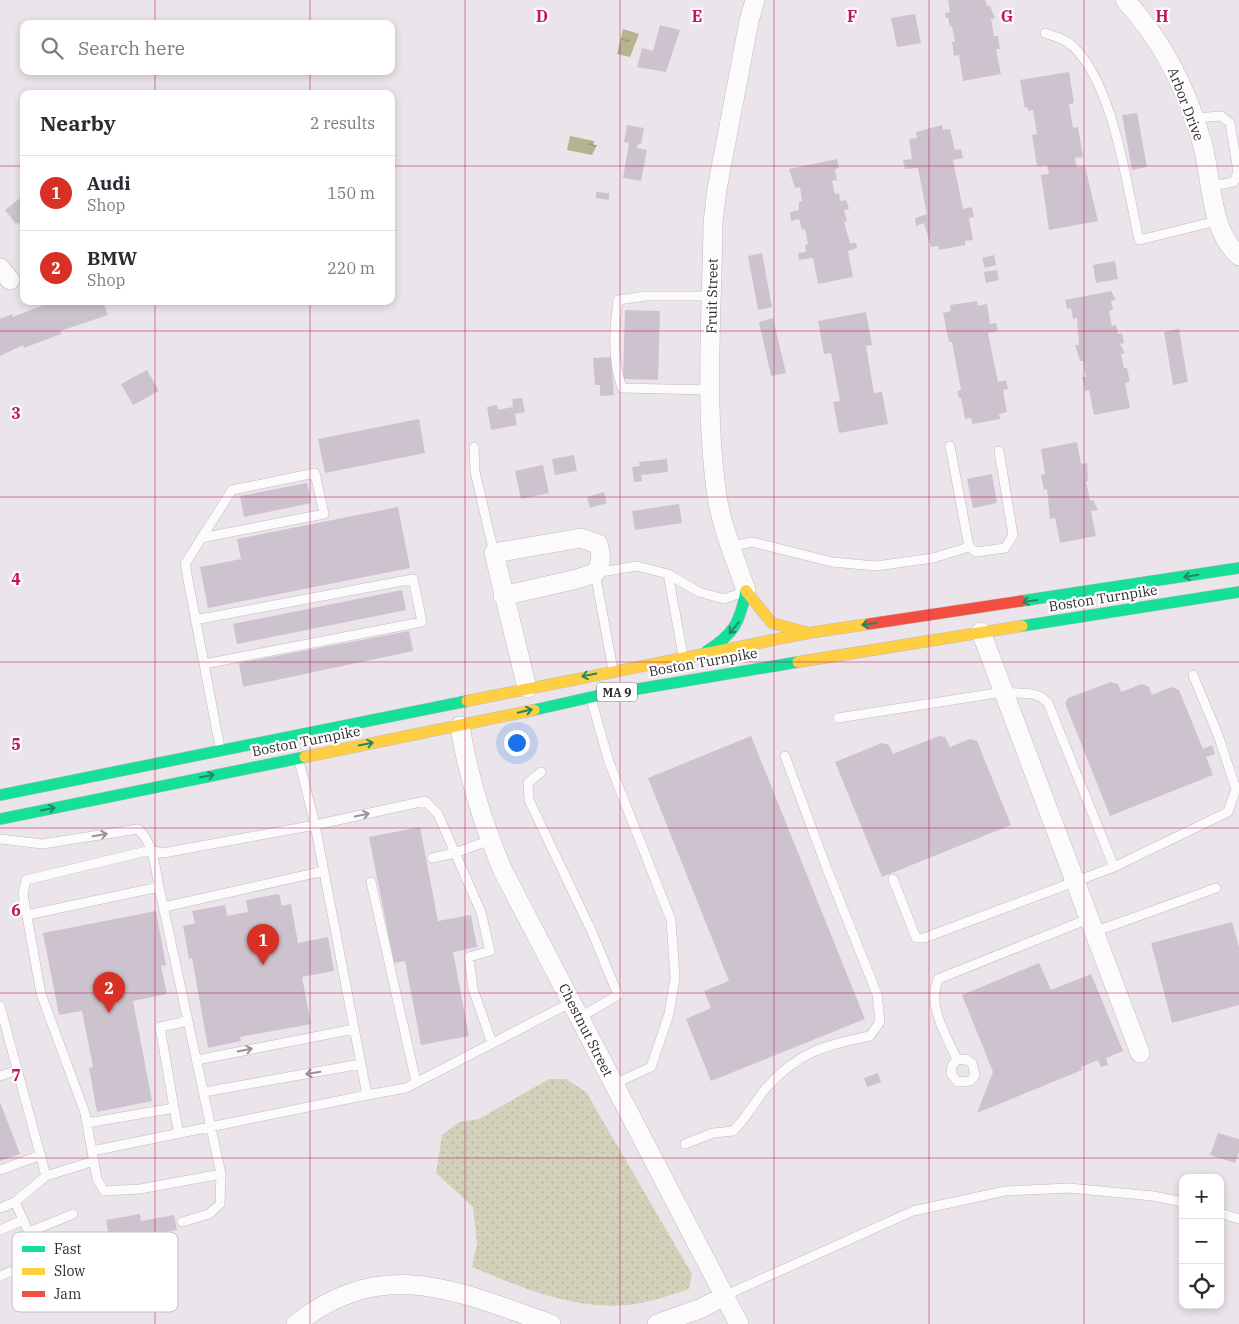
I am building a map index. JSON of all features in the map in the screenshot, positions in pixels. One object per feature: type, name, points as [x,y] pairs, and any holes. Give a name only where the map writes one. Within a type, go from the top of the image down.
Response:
[{"type":"highway","name":"Boston Turnpike","points":[[0,795],[808,633],[1239,568]]},
{"type":"highway","points":[[746,591],[772,623],[808,633]]},
{"type":"highway","points":[[704,653],[718,645],[734,630],[741,619],[746,591]]},
{"type":"highway","name":"Boston Turnpike","points":[[0,819],[460,726],[590,697],[981,632],[1239,592]]},
{"type":"street","name":"Arbor Drive","points":[[1125,0],[1155,36],[1170,62],[1201,138],[1212,186],[1217,221],[1223,236],[1239,256]]},
{"type":"street","name":"Fruit Street","points":[[746,591],[718,498],[711,437],[712,296],[713,223],[717,189],[753,1]]},
{"type":"street","points":[[503,596],[577,579],[594,573],[601,561],[601,552],[598,544],[581,538],[494,553],[503,596],[527,688]]},
{"type":"street","points":[[981,632],[1140,1053]]},
{"type":"street","name":"Chestnut Street","points":[[460,726],[469,776],[490,840],[503,871],[739,1324]]},
{"type":"street","points":[[296,1324],[336,1298],[361,1290],[394,1284],[423,1284],[452,1290],[551,1324]]},
{"type":"street","points":[[657,1324],[702,1308],[724,1296]]},
{"type":"lane","points":[[1045,33],[1062,39],[1075,49],[1092,70],[1100,85],[1114,129],[1139,240],[1217,221]]},
{"type":"lane","points":[[1194,118],[1221,116],[1230,123],[1238,172],[1234,182],[1212,186]]},
{"type":"lane","points":[[711,390],[622,388],[616,370],[614,332],[618,300],[646,296],[712,296]]},
{"type":"lane","points":[[950,446],[969,547],[976,552],[1005,548],[1013,535],[999,451]]},
{"type":"lane","points":[[474,447],[475,472],[494,553]]},
{"type":"lane","points":[[201,538],[324,514],[315,473],[232,490],[201,538],[185,564],[221,750]]},
{"type":"lane","points":[[732,546],[752,542],[832,562],[876,566],[925,560],[969,547]]},
{"type":"lane","points":[[613,671],[594,573],[637,566],[668,574],[699,592],[724,599],[746,591]]},
{"type":"lane","points":[[668,574],[684,657]]},
{"type":"lane","points":[[195,620],[413,579],[422,622],[204,664]]},
{"type":"lane","points":[[893,879],[916,938],[924,938],[1114,867],[1228,812],[1236,789],[1218,735],[1193,674]]},
{"type":"lane","points":[[838,718],[1003,692],[1041,696],[1048,703],[1114,867]]},
{"type":"lane","points":[[590,697],[609,762],[671,920],[675,978],[670,1014],[652,1067],[614,1084]]},
{"type":"lane","points":[[685,1144],[713,1132],[733,1131],[766,1089],[788,1066],[827,1044],[870,1036],[880,1022],[876,994],[785,756]]},
{"type":"lane","points":[[298,758],[315,825],[367,1095]]},
{"type":"lane","points":[[92,1151],[406,1088],[492,1043],[618,995],[592,932],[529,800],[528,783],[541,772]]},
{"type":"lane","points":[[221,1174],[140,1189],[104,1191],[97,1179],[87,1122],[40,994],[24,894],[26,880],[151,850],[163,853],[315,825],[425,802],[438,814],[481,912],[490,951],[469,957],[473,989],[492,1043]]},
{"type":"lane","points":[[0,839],[42,844],[138,829],[148,838],[221,1174],[220,1204],[209,1214],[182,1222]]},
{"type":"lane","points":[[432,858],[455,853],[490,840]]},
{"type":"lane","points":[[164,907],[324,871]]},
{"type":"lane","points":[[371,882],[416,1082]]},
{"type":"lane","points":[[27,915],[160,887]]},
{"type":"lane","points":[[957,1060],[934,1008],[932,998],[938,979],[1091,925],[1216,888]]},
{"type":"lane","points":[[0,1006],[46,1176]]},
{"type":"lane","points":[[179,1134],[160,1027],[188,1021]]},
{"type":"lane","points":[[197,1060],[354,1029]]},
{"type":"lane","points":[[204,1092],[361,1064]]},
{"type":"lane","points":[[0,1076],[18,1070]]},
{"type":"lane","points":[[87,1122],[174,1108]]},
{"type":"lane","points":[[0,1170],[41,1154]]},
{"type":"lane","points":[[0,1208],[15,1202],[46,1176],[94,1161]]},
{"type":"lane","points":[[724,1296],[914,1211],[996,1193],[1069,1188],[1153,1196],[1179,1201]]},
{"type":"lane","points":[[15,1202],[29,1232],[73,1214]]},
{"type":"lane","points":[[1224,1213],[1239,1219]]},
{"type":"lane","points":[[0,1230],[24,1220]]},
{"type":"lane","points":[[0,1276],[12,1271]]},
{"type":"shaded area","points":[[549,1079],[566,1079],[586,1092],[692,1274],[689,1289],[641,1303],[619,1306],[597,1305],[575,1302],[533,1291],[472,1267],[477,1245],[473,1207],[436,1173],[442,1135],[459,1122],[479,1119]]},
{"type":"water","points":[[623,29],[639,34],[630,57],[617,54]]},
{"type":"water","points":[[570,136],[594,141],[594,145],[597,145],[592,155],[567,150]]},
{"type":"building","points":[[948,0],[985,0],[987,6],[990,6],[995,18],[991,19],[994,36],[998,36],[1000,49],[996,49],[1001,74],[963,81],[959,55],[954,56],[952,42],[955,42],[952,26],[950,27],[945,13],[950,12]]},
{"type":"building","points":[[915,14],[921,43],[897,47],[891,18]]},
{"type":"building","points":[[660,25],[680,30],[666,72],[637,67],[642,48],[653,51]]},
{"type":"building","points":[[1069,72],[1074,103],[1069,104],[1073,128],[1078,127],[1083,157],[1075,158],[1077,167],[1085,166],[1098,221],[1049,230],[1041,175],[1049,174],[1047,165],[1037,166],[1032,135],[1037,134],[1033,110],[1028,111],[1028,107],[1025,108],[1020,80]]},
{"type":"building","points":[[1137,113],[1147,167],[1132,170],[1122,115]]},
{"type":"building","points":[[627,125],[644,128],[641,144],[638,144],[637,148],[647,150],[641,181],[623,178],[629,143],[624,142]]},
{"type":"building","points":[[942,125],[943,130],[950,129],[955,150],[961,149],[963,158],[953,160],[963,209],[972,207],[974,217],[969,218],[973,240],[965,241],[965,245],[939,250],[938,246],[931,247],[924,223],[916,226],[915,218],[927,214],[918,168],[905,169],[903,160],[912,159],[909,139],[917,138],[916,132]]},
{"type":"building","points":[[837,159],[839,168],[835,169],[837,180],[832,181],[835,194],[839,193],[840,201],[846,200],[849,209],[844,210],[847,221],[844,222],[850,243],[856,243],[857,248],[848,251],[853,277],[818,284],[813,258],[799,260],[798,253],[806,252],[805,245],[808,244],[805,229],[802,230],[799,219],[791,221],[790,212],[799,210],[799,202],[802,201],[800,187],[795,188],[789,169]]},
{"type":"building","points":[[596,192],[609,193],[609,200],[596,198]]},
{"type":"building","points":[[20,198],[20,224],[18,222],[16,224],[5,210]]},
{"type":"building","points":[[762,253],[772,307],[758,310],[748,256]]},
{"type":"building","points":[[994,255],[996,265],[985,268],[982,258]]},
{"type":"building","points":[[1115,261],[1118,279],[1096,283],[1093,265]]},
{"type":"building","points":[[997,270],[999,280],[986,283],[984,272]]},
{"type":"building","points":[[1111,291],[1116,300],[1111,301],[1113,310],[1109,311],[1112,326],[1116,325],[1118,334],[1122,333],[1124,343],[1120,344],[1125,353],[1121,354],[1130,382],[1125,383],[1130,408],[1094,415],[1089,390],[1085,391],[1082,377],[1086,377],[1083,361],[1080,361],[1075,345],[1079,345],[1077,318],[1073,319],[1071,308],[1067,309],[1065,300]]},
{"type":"building","points":[[977,301],[978,306],[987,304],[990,324],[996,323],[998,331],[988,333],[998,382],[1006,380],[1008,389],[1003,390],[1007,412],[999,414],[1000,419],[972,424],[971,418],[965,419],[961,398],[959,398],[957,391],[961,390],[952,342],[949,342],[943,313],[951,311],[950,305]]},
{"type":"building","points":[[43,305],[104,305],[108,315],[60,331],[61,334],[24,348],[23,345],[0,356],[0,319],[12,314],[13,317]]},
{"type":"building","points":[[625,310],[660,311],[658,380],[623,379]]},
{"type":"building","points":[[866,312],[872,345],[866,346],[874,393],[882,392],[888,424],[839,433],[833,402],[840,401],[831,353],[824,354],[818,321]]},
{"type":"building","points":[[773,318],[786,373],[771,376],[759,322]]},
{"type":"building","points":[[1179,329],[1188,382],[1173,385],[1164,332]]},
{"type":"building","points":[[611,357],[614,395],[600,396],[600,385],[595,385],[593,358]]},
{"type":"building","points":[[147,370],[159,391],[133,405],[121,384]]},
{"type":"building","points":[[522,398],[525,412],[515,414],[517,425],[491,430],[487,407],[497,405],[498,410],[513,407],[512,399]]},
{"type":"building","points":[[419,419],[425,453],[325,473],[318,439]]},
{"type":"building","points":[[1077,442],[1081,464],[1087,463],[1088,481],[1086,481],[1090,501],[1093,500],[1098,510],[1091,511],[1096,536],[1060,543],[1055,518],[1050,519],[1047,489],[1044,490],[1041,475],[1045,474],[1041,449]]},
{"type":"building","points":[[574,455],[577,471],[555,475],[552,459]]},
{"type":"building","points":[[667,459],[668,472],[641,475],[642,481],[634,482],[632,467],[640,466],[639,462]]},
{"type":"building","points":[[543,465],[549,493],[521,499],[515,471]]},
{"type":"building","points":[[992,474],[997,503],[973,508],[967,479]]},
{"type":"building","points":[[307,483],[311,503],[244,517],[240,496]]},
{"type":"building","points":[[604,492],[607,503],[590,508],[587,497]]},
{"type":"building","points":[[679,504],[682,523],[635,530],[632,511]]},
{"type":"building","points":[[398,507],[410,568],[208,608],[200,567],[241,559],[237,539]]},
{"type":"building","points":[[402,590],[406,610],[237,644],[233,624]]},
{"type":"building","points":[[409,631],[413,651],[243,687],[239,663]]},
{"type":"building","points":[[1111,682],[1118,684],[1121,692],[1142,684],[1149,687],[1152,695],[1171,687],[1179,690],[1203,749],[1212,745],[1215,754],[1206,757],[1213,775],[1110,816],[1065,703],[1068,698]]},
{"type":"building","points":[[751,736],[865,1019],[711,1081],[686,1019],[711,1008],[704,991],[729,981],[648,778]]},
{"type":"building","points":[[939,736],[945,737],[950,747],[970,739],[977,741],[1011,825],[882,877],[835,762],[882,743],[889,745],[893,754]]},
{"type":"building","points":[[420,827],[438,921],[471,915],[477,947],[453,952],[469,1036],[421,1045],[405,961],[394,963],[369,837]]},
{"type":"building","points":[[279,894],[282,906],[291,904],[298,943],[328,937],[334,971],[302,977],[311,1024],[240,1037],[241,1041],[208,1048],[192,958],[189,959],[183,926],[195,923],[192,911],[225,905],[227,916],[248,912],[246,900]]},
{"type":"building","points":[[156,911],[166,965],[161,966],[167,994],[133,1001],[152,1101],[97,1112],[89,1068],[93,1067],[82,1011],[59,1015],[43,933]]},
{"type":"building","points":[[1232,922],[1239,947],[1239,1005],[1172,1023],[1151,943]]},
{"type":"building","points":[[1039,963],[1051,990],[1091,974],[1123,1051],[1106,1058],[1108,1065],[1101,1067],[1098,1060],[1081,1067],[1082,1070],[977,1113],[993,1072],[962,995]]},
{"type":"building","points":[[878,1073],[881,1082],[867,1087],[864,1078]]},
{"type":"building","points":[[0,1102],[20,1154],[0,1161]]},
{"type":"building","points":[[1218,1133],[1239,1139],[1239,1151],[1235,1163],[1210,1155]]},
{"type":"building","points":[[140,1214],[141,1221],[174,1215],[177,1230],[166,1232],[108,1232],[106,1220]]},
{"type":"traffic: fast","points":[[1021,601],[1239,568]]},
{"type":"traffic: fast","points":[[707,651],[730,633],[738,619],[746,591]]},
{"type":"traffic: fast","points":[[1022,626],[1239,592]]},
{"type":"traffic: fast","points":[[534,710],[596,696],[798,662]]},
{"type":"traffic: fast","points":[[0,795],[467,701]]},
{"type":"traffic: fast","points":[[0,819],[305,757]]},
{"type":"traffic: slow","points":[[746,591],[772,623],[805,632]]},
{"type":"traffic: slow","points":[[467,701],[808,633],[869,624]]},
{"type":"traffic: slow","points":[[798,662],[1022,626]]},
{"type":"traffic: slow","points":[[305,757],[534,710]]},
{"type":"traffic: jam","points":[[869,624],[1021,601]]},
{"type":"place","name":"Audi","points":[[263,965]]},
{"type":"place","name":"BMW","points":[[109,1013]]}]
